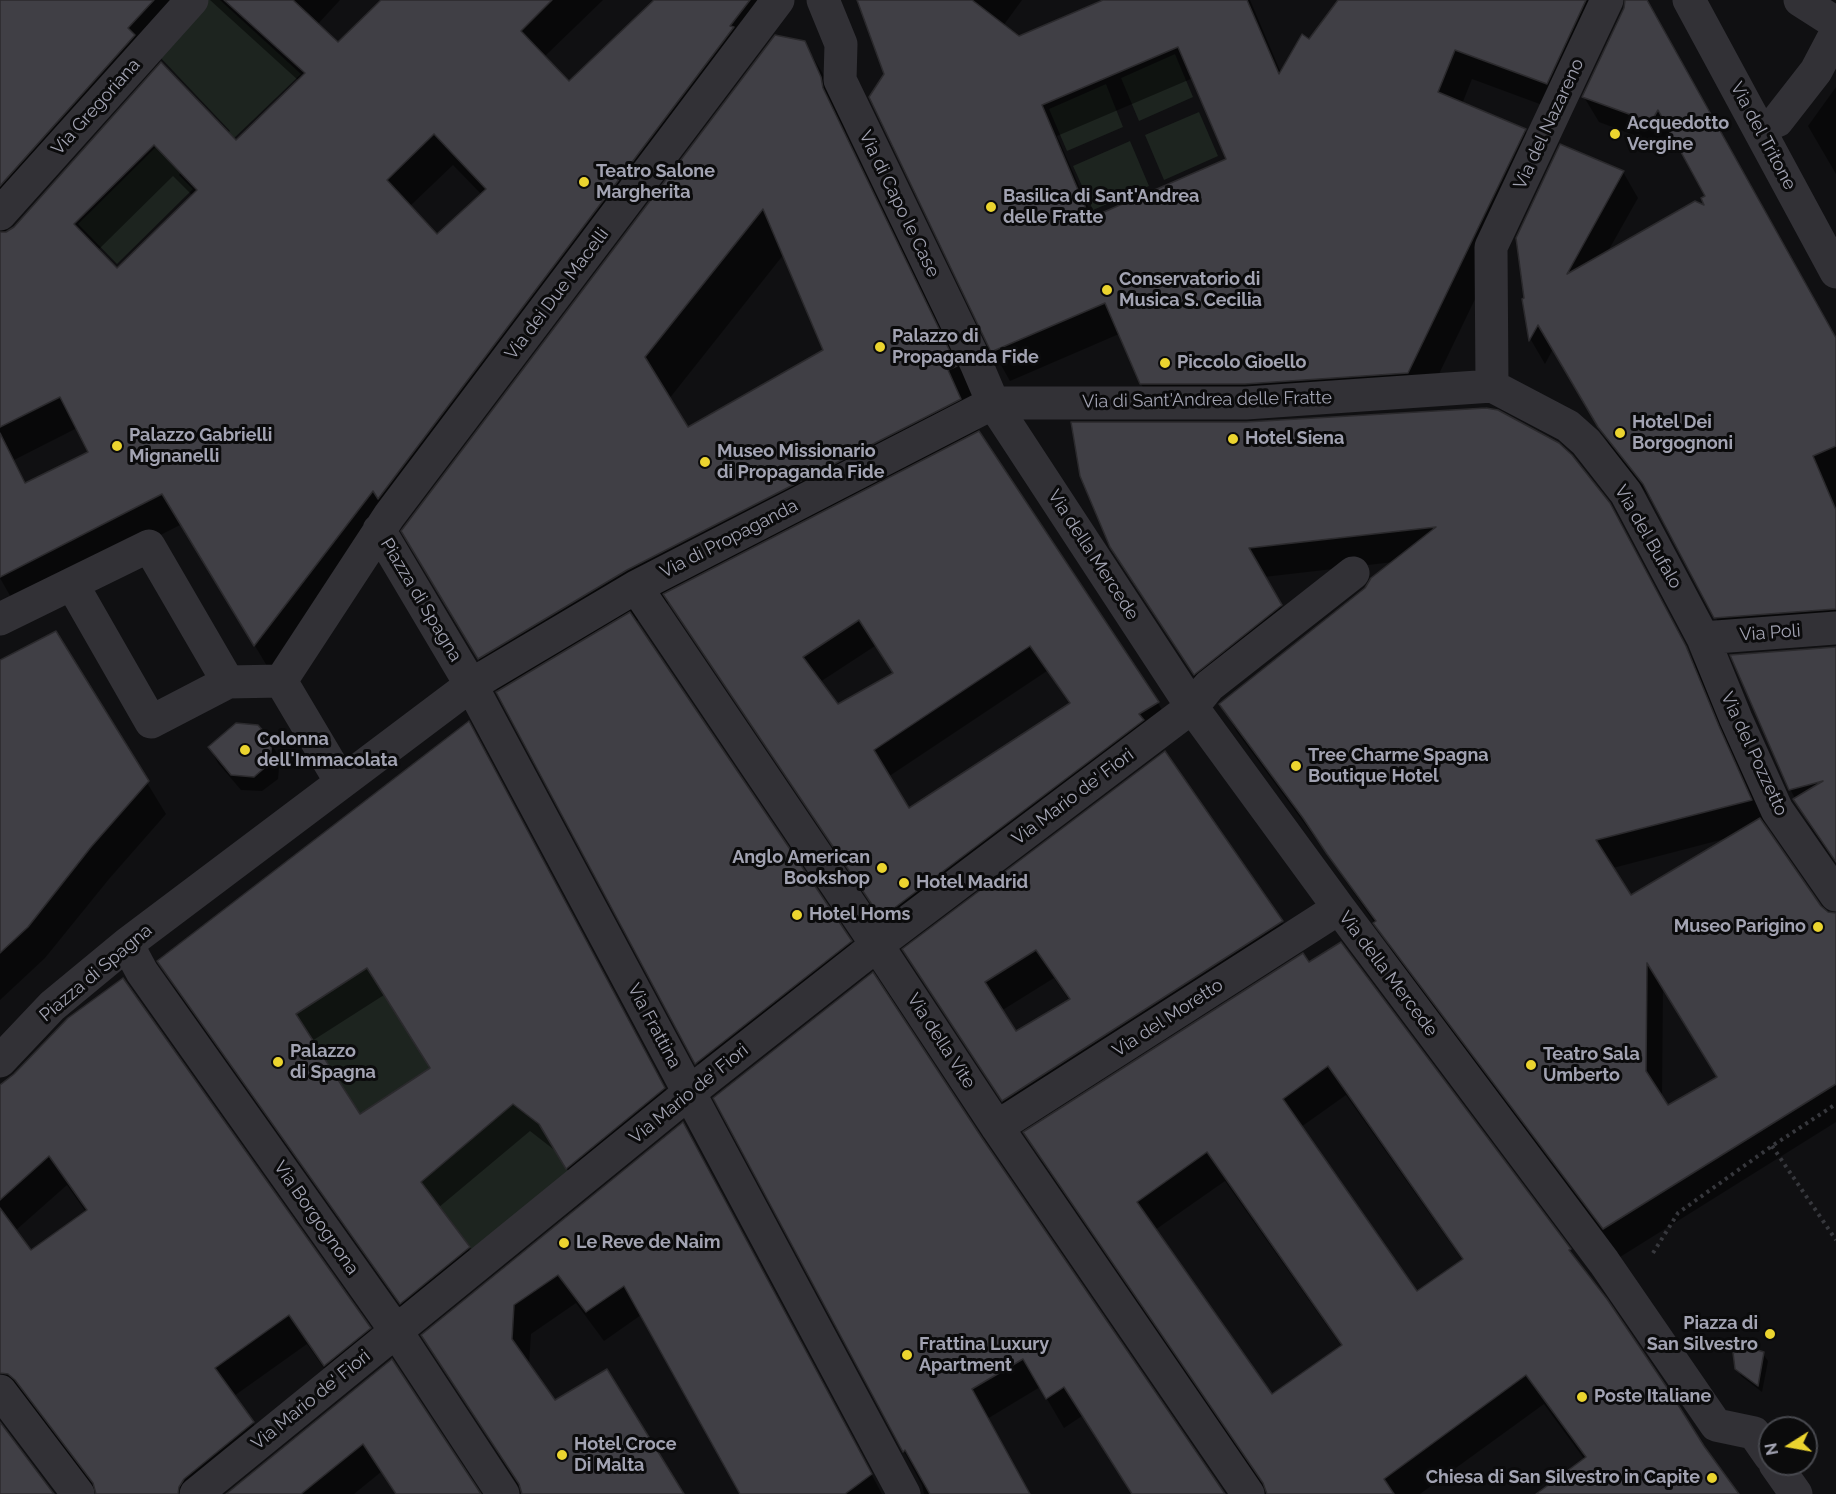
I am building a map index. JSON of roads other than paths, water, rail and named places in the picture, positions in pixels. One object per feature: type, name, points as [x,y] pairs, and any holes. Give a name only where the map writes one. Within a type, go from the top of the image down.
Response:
[{"type":"street","name":"Via Gregoriana","points":[[0,214],[192,0]]},
{"type":"street","name":"Via dei Due Macelli","points":[[380,530],[778,0]]},
{"type":"street","name":"Via di Capo le Case","points":[[823,0],[841,44],[840,80],[971,352],[993,404]]},
{"type":"street","name":"Via del Nazareno","points":[[1492,386],[1491,247],[1607,0]]},
{"type":"street","name":"Via del Tritone","points":[[1689,0],[1836,272]]},
{"type":"street","name":"Via del Tritone","points":[[1712,0],[1836,226]]},
{"type":"street","points":[[1800,0],[1836,23]]},
{"type":"street","points":[[1777,121],[1816,71],[1836,33]]},
{"type":"street","name":"Via di Sant'Andrea delle Fratte","points":[[993,404],[1246,403],[1492,386]]},
{"type":"street","name":"Via del Bufalo","points":[[1492,386],[1568,426],[1586,442],[1626,493],[1703,638]]},
{"type":"street","name":"Via di Propaganda","points":[[471,685],[636,587],[993,404]]},
{"type":"street","name":"Via della Mercede","points":[[993,404],[1192,707],[1587,1240],[1716,1425],[1754,1433],[1758,1439]]},
{"type":"street","name":"Piazza di Spagna","points":[[0,1061],[52,1006],[127,945],[471,685],[380,530],[281,681]]},
{"type":"street","points":[[0,619],[149,546],[228,682]]},
{"type":"street","points":[[1192,707],[1209,686],[1353,573]]},
{"type":"street","points":[[72,584],[151,722],[228,682],[281,681],[342,782]]},
{"type":"street","name":"Via della Vite","points":[[636,587],[997,1127],[1248,1494]]},
{"type":"street","name":"Via Poli","points":[[1703,638],[1836,628]]},
{"type":"street","name":"Via del Pozzetto","points":[[1703,638],[1777,810],[1836,895]]},
{"type":"street","name":"Via Frattina","points":[[471,685],[690,1092],[898,1492]]},
{"type":"street","name":"Via Mario de' Fiori","points":[[196,1494],[690,1092],[877,945],[1192,707]]},
{"type":"street","name":"Via del Moretto","points":[[997,1127],[1339,908]]},
{"type":"street","name":"Via Borgognona","points":[[127,945],[142,972],[396,1331],[503,1494]]},
{"type":"street","points":[[0,1391],[78,1494]]},
{"type":"street","points":[[1783,1476],[1796,1494]]},
{"type":"place","name":"Acquedotto Vergine","points":[[1615,134]]},
{"type":"place","name":"Teatro Salone Margherita","points":[[584,182]]},
{"type":"place","name":"Basilica di Sant'Andrea delle Fratte","points":[[991,207]]},
{"type":"place","name":"Conservatorio di Musica S. Cecilia","points":[[1107,290]]},
{"type":"place","name":"Palazzo di Propaganda Fide","points":[[880,347]]},
{"type":"place","name":"Piccolo Gioello","points":[[1165,363]]},
{"type":"place","name":"Hotel Dei Borgognoni","points":[[1620,433]]},
{"type":"place","name":"Hotel Siena","points":[[1233,439]]},
{"type":"place","name":"Palazzo Gabrielli Mignanelli","points":[[117,446]]},
{"type":"place","name":"Museo Missionario di Propaganda Fide","points":[[705,462]]},
{"type":"place","name":"Colonna dell'Immacolata","points":[[245,750]]},
{"type":"place","name":"Tree Charme Spagna Boutique Hotel","points":[[1296,766]]},
{"type":"place","name":"Anglo American Bookshop","points":[[882,868]]},
{"type":"place","name":"Hotel Madrid","points":[[904,883]]},
{"type":"place","name":"Hotel Homs","points":[[797,915]]},
{"type":"place","name":"Museo Parigino","points":[[1818,927]]},
{"type":"place","name":"Palazzo di Spagna","points":[[278,1062]]},
{"type":"place","name":"Teatro Sala Umberto","points":[[1531,1065]]},
{"type":"place","name":"Le Reve de Naim","points":[[564,1243]]},
{"type":"place","name":"Piazza di San Silvestro","points":[[1770,1334]]},
{"type":"place","name":"Frattina Luxury Apartment","points":[[907,1355]]},
{"type":"place","name":"Poste Italiane","points":[[1582,1397]]},
{"type":"place","name":"Hotel Croce Di Malta","points":[[562,1455]]},
{"type":"place","name":"Chiesa di San Silvestro in Capite","points":[[1712,1478]]}]
